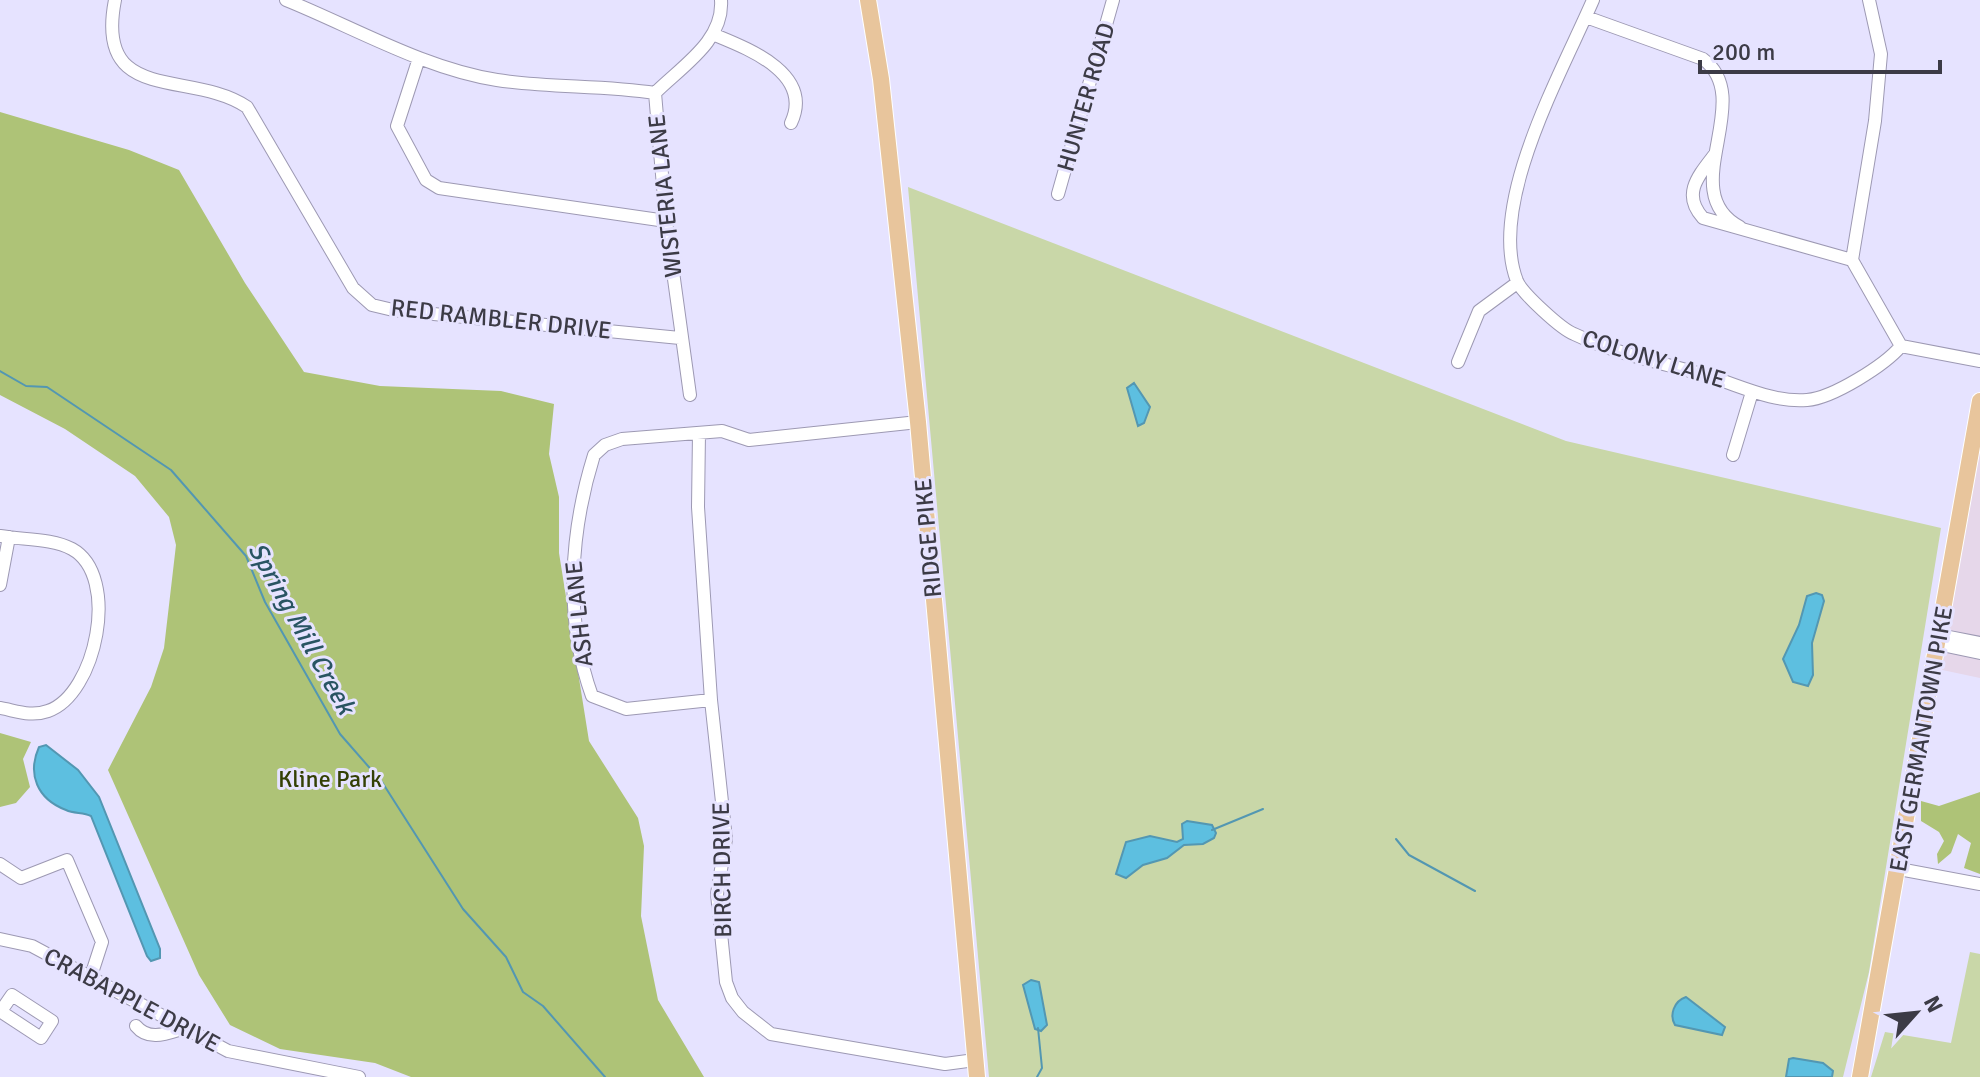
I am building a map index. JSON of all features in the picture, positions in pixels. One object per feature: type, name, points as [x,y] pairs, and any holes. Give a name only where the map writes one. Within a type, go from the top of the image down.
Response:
[{"type":"main road","name":"RIDGE PIKE","points":[[868,0],[879,68],[918,422],[977,1077]]},
{"type":"main road","name":"EAST GERMANTOWN PIKE","points":[[1860,1077],[1980,401]]},
{"type":"street","name":"RED RAMBLER DRIVE","points":[[115,0],[111,34],[120,59],[135,75],[219,92],[247,107],[353,288],[372,305],[393,310],[680,338]]},
{"type":"street","name":"WISTERIA LANE","points":[[286,0],[419,58],[496,80],[612,86],[655,93],[666,221],[690,395]]},
{"type":"street","points":[[655,93],[715,35],[722,16],[721,0]]},
{"type":"street","name":"HUNTER ROAD","points":[[1058,194],[1113,0]]},
{"type":"street","points":[[1458,362],[1479,311],[1517,283],[1509,227],[1512,205],[1540,118],[1593,0]]},
{"type":"street","points":[[1869,0],[1881,54],[1875,121],[1852,260],[1901,346],[1980,361]]},
{"type":"street","points":[[1586,17],[1703,59],[1712,66],[1722,85],[1712,174],[1717,204],[1722,214],[1742,229]]},
{"type":"street","points":[[715,35],[775,64],[793,92],[797,112],[791,123]]},
{"type":"street","points":[[419,58],[397,126],[426,180],[439,188],[666,221]]},
{"type":"street","points":[[1715,154],[1695,181],[1692,192],[1696,210],[1716,224],[1852,260]]},
{"type":"street","name":"COLONY LANE","points":[[1517,283],[1571,333],[1752,392],[1807,400],[1873,369],[1890,359],[1901,346]]},
{"type":"street","points":[[1733,455],[1752,392]]},
{"type":"street","name":"ASH LANE","points":[[711,700],[626,709],[592,696],[583,671],[573,584],[573,543],[594,455],[605,445],[622,439],[722,431],[749,440],[918,422]]},
{"type":"street","name":"BIRCH DRIVE","points":[[699,433],[698,507],[711,700],[726,839],[717,894],[726,982],[732,998],[743,1012],[771,1034],[945,1064],[975,1060]]},
{"type":"street","points":[[0,585],[4,536],[74,550],[91,567],[100,598],[88,670],[69,699],[49,711],[28,715],[0,708]]},
{"type":"street","points":[[1938,640],[1980,643]]},
{"type":"street","points":[[1938,640],[1980,653]]},
{"type":"street","points":[[0,864],[21,878],[67,860],[102,942],[90,979]]},
{"type":"street","points":[[1899,869],[1980,884]]},
{"type":"street","name":"CRABAPPLE DRIVE","points":[[0,939],[32,946],[228,1051],[359,1077]]},
{"type":"street","points":[[136,1026],[140,1032],[158,1037],[185,1028]]},
{"type":"shaded area","points":[[1980,401],[1980,678],[1933,668]]},
{"type":"green space","name":"Kline Park","points":[[0,112],[129,150],[179,170],[245,283],[304,372],[380,386],[501,391],[554,404],[549,454],[559,497],[559,553],[589,741],[638,818],[644,846],[641,916],[658,1000],[704,1077],[411,1077],[375,1063],[280,1049],[230,1025],[199,975],[108,770],[151,687],[164,648],[176,545],[169,517],[135,476],[65,429],[0,395]]},
{"type":"green space","points":[[908,187],[1566,441],[1941,528],[1869,972],[1843,1077],[989,1077]]},
{"type":"green space","points":[[0,733],[31,742],[23,759],[30,787],[16,803],[0,807]]},
{"type":"green space","points":[[1980,792],[1980,874],[1964,868],[1971,843],[1958,834],[1951,853],[1938,864],[1937,854],[1944,841],[1939,832],[1921,821],[1921,801],[1939,806]]},
{"type":"green space","points":[[1970,952],[1980,954],[1980,1077],[1871,1077],[1885,1032],[1951,1043]]},
{"type":"water","points":[[1134,383],[1150,407],[1144,423],[1138,426],[1127,388]]},
{"type":"water","points":[[1822,595],[1824,601],[1812,643],[1813,675],[1808,686],[1793,682],[1783,659],[1799,625],[1807,596]]},
{"type":"water","points":[[46,745],[78,770],[99,797],[160,949],[160,958],[151,961],[147,956],[91,816],[56,805],[37,784],[36,757],[39,747]]},
{"type":"water","points":[[1187,821],[1212,825],[1216,833],[1214,838],[1203,844],[1184,845],[1167,858],[1143,865],[1126,878],[1116,874],[1126,842],[1150,836],[1177,842],[1183,839],[1182,824]]},
{"type":"water","points":[[1031,980],[1039,982],[1047,1025],[1041,1031],[1035,1029],[1023,985]]},
{"type":"water","points":[[1686,997],[1725,1027],[1722,1035],[1675,1025],[1672,1017],[1674,1009]]},
{"type":"water","points":[[1789,1059],[1823,1063],[1833,1071],[1832,1077],[1786,1077]]},
{"type":"waterway","name":"Spring Mill Creek","points":[[0,371],[26,386],[47,387],[171,470],[246,556],[265,602],[340,734],[382,782],[463,909],[506,957],[523,992],[543,1006],[605,1077]]},
{"type":"waterway","name":"Spring Mill Creek","points":[[1212,830],[1263,809]]},
{"type":"waterway","name":"Spring Mill Creek","points":[[1396,839],[1409,855],[1475,891]]},
{"type":"waterway","name":"Spring Mill Creek","points":[[1037,1077],[1042,1068],[1038,1028]]}]
